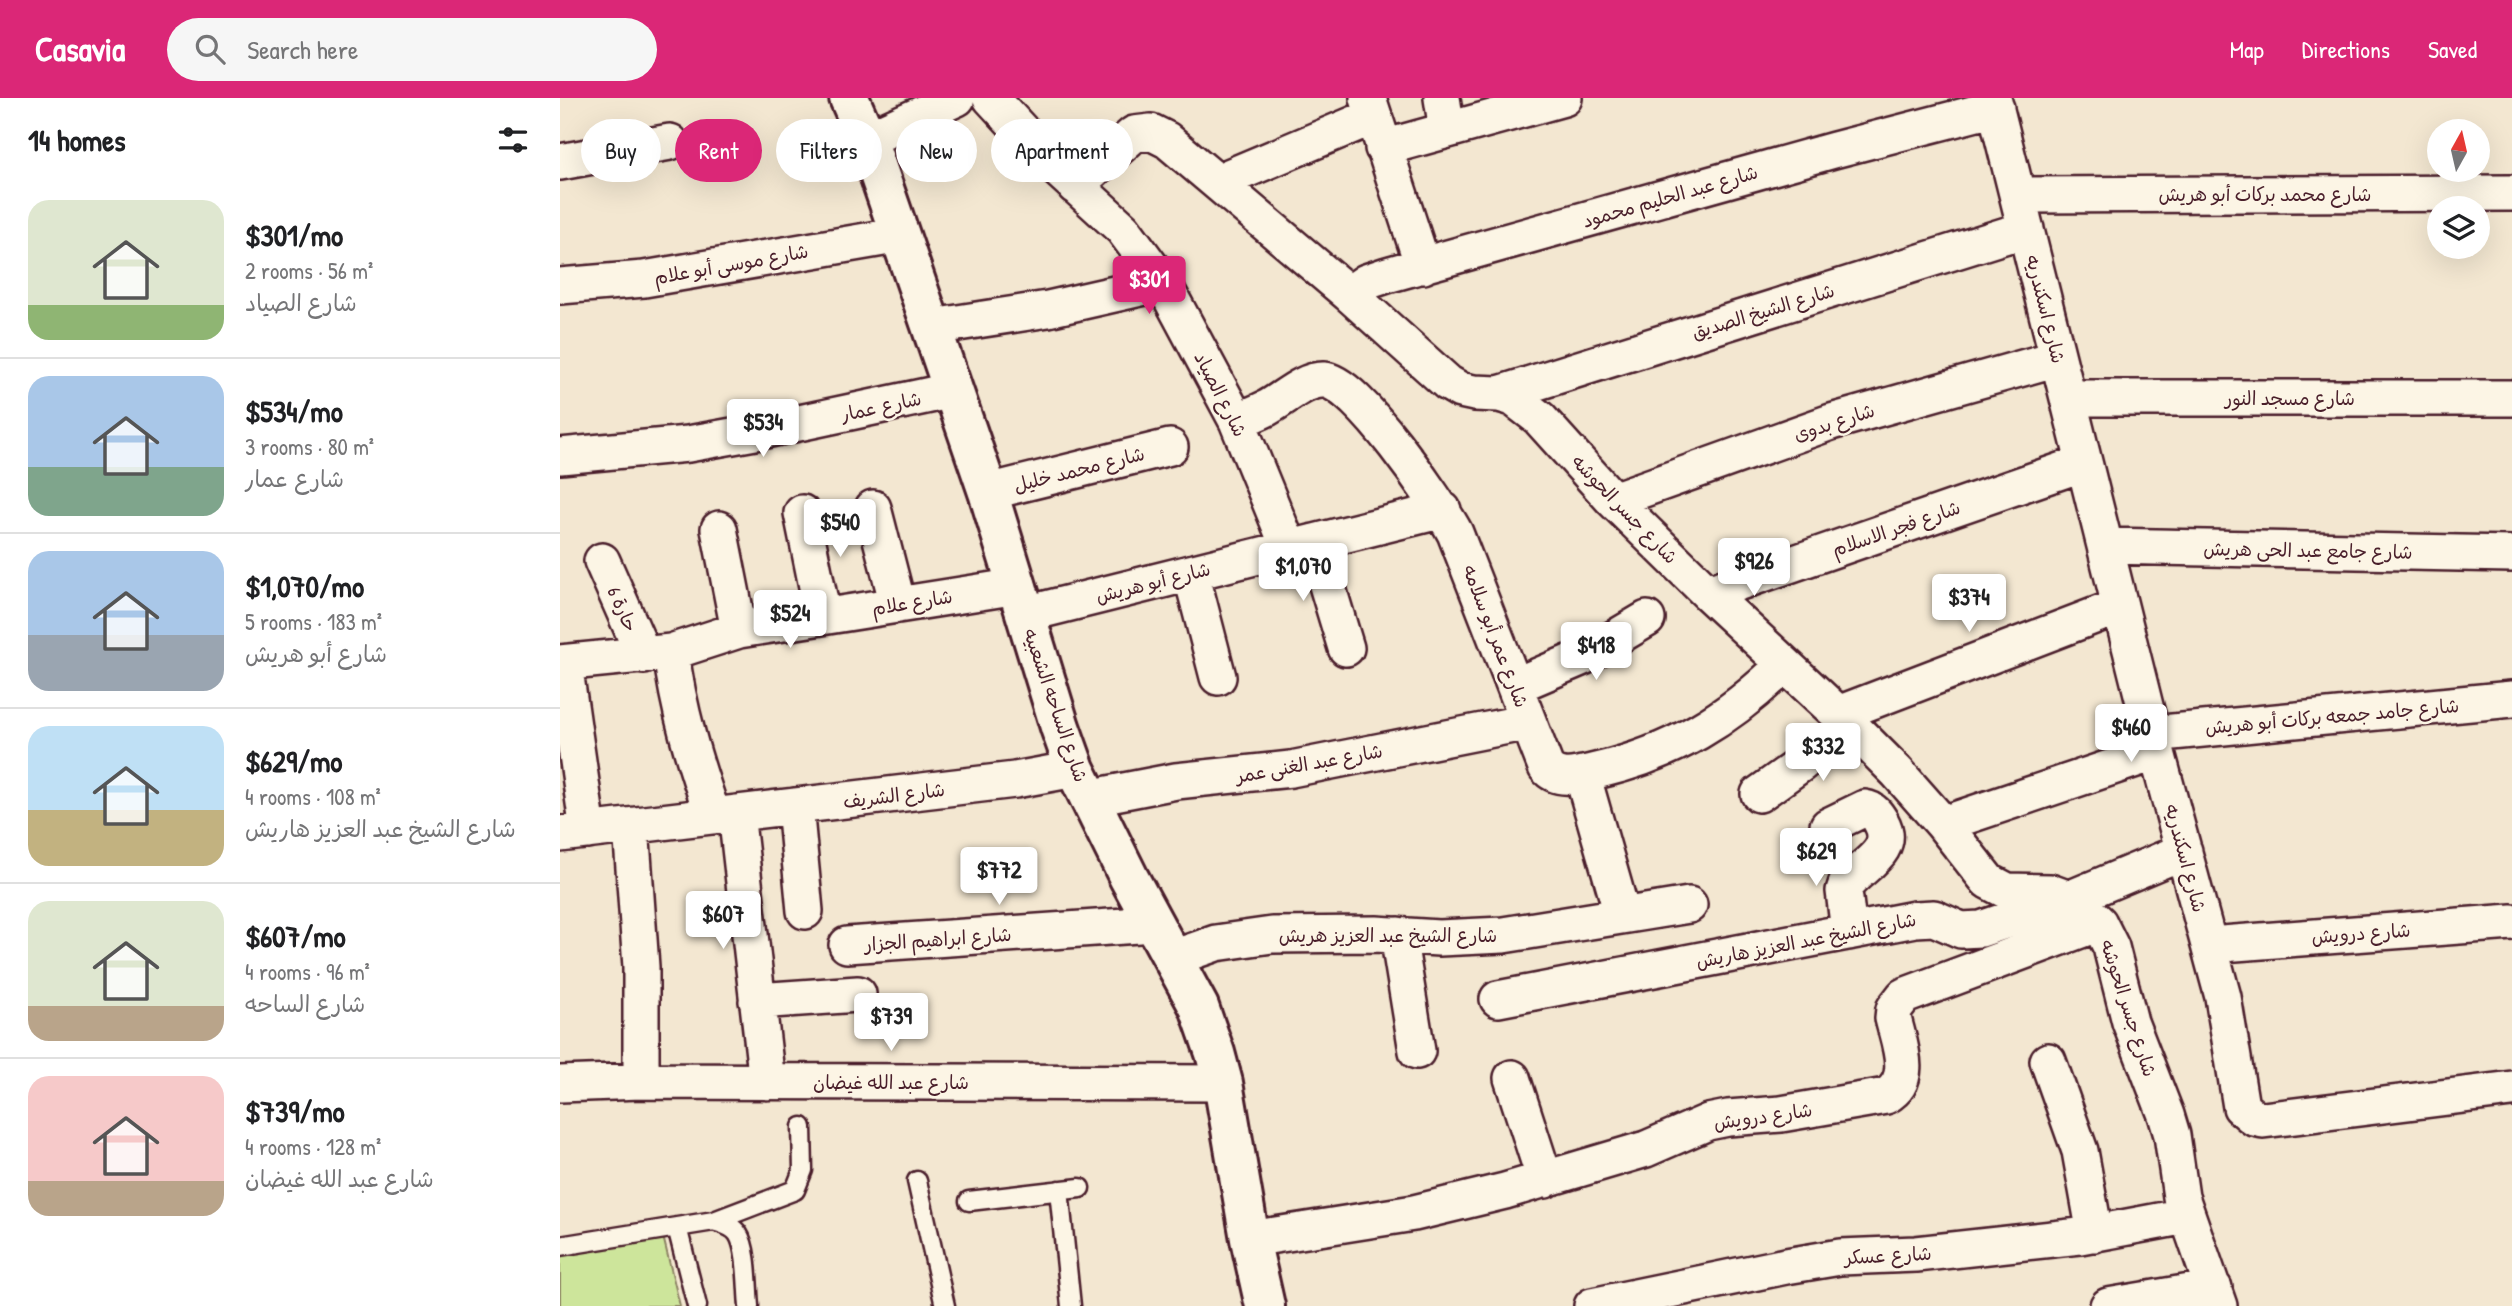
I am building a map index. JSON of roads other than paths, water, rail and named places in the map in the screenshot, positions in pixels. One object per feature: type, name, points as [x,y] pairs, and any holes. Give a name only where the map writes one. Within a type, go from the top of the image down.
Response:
[{"type":"main road","name":"شارع الساحه الشعبيه","points":[[849,98],[858,119]]},
{"type":"main road","name":"شارع الساحه الشعبيه","points":[[882,182],[988,492],[1082,783],[1199,1006],[1223,1083],[1265,1306]]},
{"type":"street","points":[[882,132],[957,98]]},
{"type":"street","name":"شارع الصياد","points":[[991,98],[1029,141],[1123,229],[1163,283],[1301,545],[1346,648]]},
{"type":"street","points":[[1217,182],[1375,121],[1564,98]]},
{"type":"street","name":"شارع اسكندريه","points":[[1994,103],[2154,743],[2223,997],[2241,1107],[2254,1118],[2271,1119],[2512,1089]]},
{"type":"street","name":"شارع عبد الحليم محمود","points":[[1349,294],[1366,282],[1994,103]]},
{"type":"street","points":[[1375,121],[1423,266]]},
{"type":"street","name":"شارع جسر الحوشه","points":[[1075,186],[1134,134],[1143,132],[1160,135],[1167,140],[1349,294],[1448,383],[1460,390],[1513,398],[1539,418],[1614,500],[1708,593],[1897,772],[1943,824],[1981,873],[1997,888],[2018,892],[2050,892],[2080,905],[2099,923],[2111,947],[2130,1022],[2172,1135],[2186,1216],[2216,1297]]},
{"type":"street","points":[[560,162],[670,142]]},
{"type":"street","name":"شارع محمد بركات أبو هريش","points":[[2018,195],[2512,193]]},
{"type":"street","name":"شارع الشيخ الصديق","points":[[1499,394],[2026,229]]},
{"type":"street","name":"شارع موسى أبو علام","points":[[560,286],[598,285],[644,279],[901,235]]},
{"type":"street","points":[[932,327],[1048,309],[1163,283]]},
{"type":"street","name":"شارع بدوى","points":[[1614,500],[1831,422],[2058,358]]},
{"type":"street","name":"شارع عمر أبو سلامه","points":[[1237,421],[1264,410],[1306,384],[1322,379],[1331,381],[1339,384],[1413,465],[1443,510],[1466,556],[1528,722],[1551,773],[1558,776],[1582,774],[1628,764],[1672,747],[1703,730],[1752,696],[1784,665]]},
{"type":"street","name":"شارع عمار","points":[[560,456],[688,444],[954,390]]},
{"type":"street","name":"شارع مسجد النور","points":[[2068,398],[2512,398]]},
{"type":"street","name":"شارع محمد خليل","points":[[988,492],[1170,447]]},
{"type":"street","name":"شارع فجر الاسلام","points":[[1708,593],[2084,463]]},
{"type":"street","points":[[873,508],[898,605]]},
{"type":"street","name":"شارع أبو هريش","points":[[1022,600],[1191,573],[1443,510]]},
{"type":"street","points":[[802,513],[823,616]]},
{"type":"street","points":[[719,529],[739,630]]},
{"type":"street","name":"شارع جامع عبد الحى هريش","points":[[2105,546],[2512,554]]},
{"type":"street","name":"حارة 6","points":[[602,561],[658,654]]},
{"type":"street","points":[[1191,573],[1218,677]]},
{"type":"street","name":"شارع علام","points":[[562,663],[658,654],[739,630],[898,605],[1022,600]]},
{"type":"street","points":[[1759,794],[1801,764],[1843,719],[2120,606]]},
{"type":"street","points":[[1515,686],[1583,657],[1647,619]]},
{"type":"street","points":[[658,654],[675,683],[686,735],[724,815],[757,1001],[766,1082]]},
{"type":"street","points":[[562,663],[574,833]]},
{"type":"street","name":"شارع جامد جمعه بركات أبو هريش","points":[[1943,824],[2154,743],[2512,699]]},
{"type":"street","name":"شارع عبد الغنى عمر","points":[[1082,783],[1176,781],[1291,769],[1528,722]]},
{"type":"street","points":[[1582,774],[1622,914]]},
{"type":"street","name":"شارع الشريف","points":[[574,833],[1015,780],[1082,783]]},
{"type":"street","points":[[795,806],[805,911]]},
{"type":"street","points":[[1828,826],[1866,808],[1873,810],[1883,824],[1884,844],[1880,852],[1846,885],[1844,891],[1849,932]]},
{"type":"street","points":[[631,826],[641,967],[641,1081]]},
{"type":"street","name":"شارع الشيخ عبد العزيز هاريش","points":[[1498,999],[1925,918],[1934,918],[1961,930],[1971,931],[2069,899],[2184,851]]},
{"type":"street","name":"شارع الشيخ عبد العزيز هريش","points":[[1172,957],[1216,943],[1272,935],[1439,938],[1503,935],[1689,905]]},
{"type":"street","name":"شارع درويش","points":[[2209,945],[2512,922]]},
{"type":"street","name":"شارع درويش","points":[[1251,1239],[1414,1213],[1545,1180],[1646,1150],[1708,1122],[1781,1114],[1886,1096],[1894,1092],[1903,1077],[1904,1068],[1893,1018],[1895,1009],[1904,996],[2099,923]]},
{"type":"street","name":"شارع ابراهيم الجزار","points":[[847,945],[1154,924]]},
{"type":"street","points":[[1398,936],[1418,1051]]},
{"type":"street","points":[[757,1001],[858,994]]},
{"type":"street","points":[[2048,1061],[2080,1152],[2095,1234]]},
{"type":"street","points":[[1512,1079],[1545,1180]]},
{"type":"street","name":"شارع عبد الله غيضان","points":[[560,1084],[641,1081],[1223,1083]]},
{"type":"street","name":"شارع عسكر","points":[[1592,1306],[1826,1259],[1939,1252],[2095,1234],[2186,1216]]},
{"type":"street","points":[[2108,1306],[2216,1297]]},
{"type":"lane","points":[[560,1247],[713,1221],[795,1190],[803,1170],[802,1127]]},
{"type":"lane","points":[[917,1181],[945,1306]]},
{"type":"lane","points":[[969,1201],[1080,1188]]},
{"type":"lane","points":[[1059,1190],[1071,1306]]},
{"type":"lane","points":[[713,1221],[729,1226],[738,1234],[743,1248],[749,1306]]},
{"type":"lane","points":[[677,1227],[697,1306]]}]
